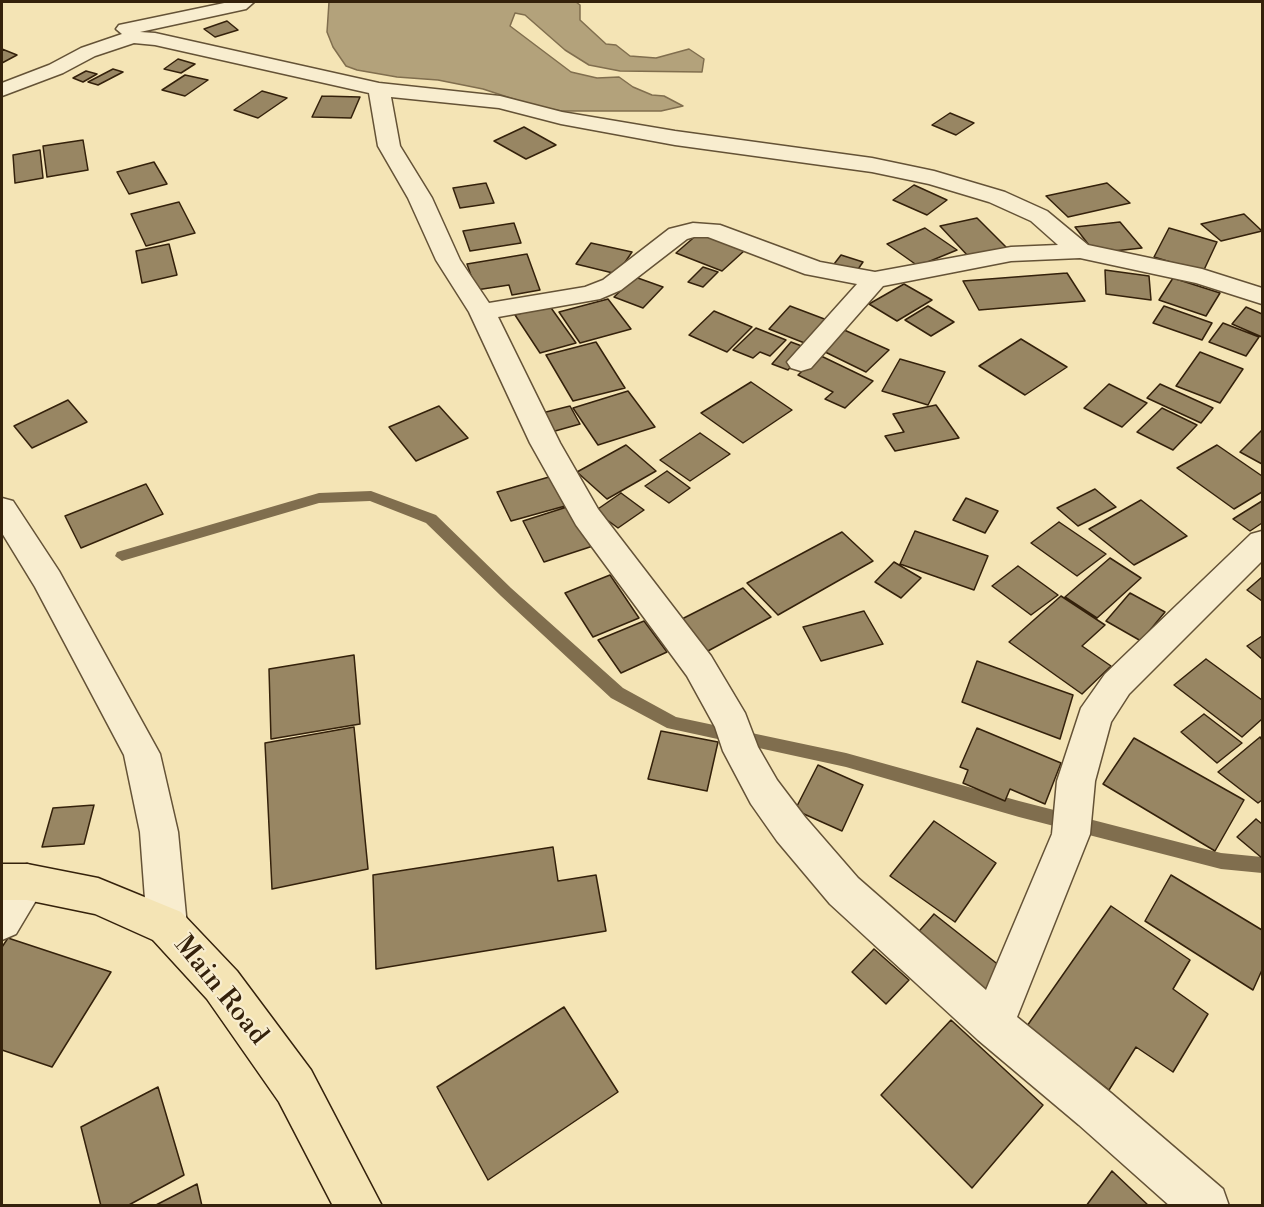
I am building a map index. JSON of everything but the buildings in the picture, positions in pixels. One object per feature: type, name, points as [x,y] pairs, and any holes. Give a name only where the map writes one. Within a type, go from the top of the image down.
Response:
[{"type":"main road","name":"Main Road","points":[[14,882],[98,896],[167,927],[222,985],[295,1086],[359,1206]]},
{"type":"street","points":[[11,85],[64,48],[90,38],[245,2]]},
{"type":"street","points":[[11,85],[56,69],[88,52],[132,38],[155,39],[379,89],[500,102],[561,118],[675,138],[872,165],[934,178],[997,196],[1039,216],[1080,251]]},
{"type":"street","points":[[379,89],[389,146],[420,198],[448,260],[482,312],[545,443],[587,517],[699,666],[764,792],[791,829],[844,891],[993,1025],[1095,1109],[1206,1206]]},
{"type":"street","points":[[482,312],[591,294],[612,285],[678,234],[693,230],[711,230],[814,270],[875,280],[1011,254],[1080,251],[1202,277],[1263,296]]},
{"type":"street","points":[[801,362],[875,280]]},
{"type":"street","points":[[2,509],[48,580],[142,754],[159,832],[167,927]]},
{"type":"street","points":[[993,1025],[1073,818],[1076,781],[1094,718],[1117,684],[1263,542]]},
{"type":"street","points":[[2,921],[14,882]]},
{"type":"shaded area","points":[[329,2],[576,2],[580,5],[580,20],[606,44],[616,45],[630,56],[656,58],[689,49],[704,59],[702,72],[620,71],[589,65],[565,50],[525,15],[515,13],[510,26],[571,72],[597,78],[619,77],[633,87],[652,95],[664,96],[683,106],[661,111],[561,111],[535,106],[483,89],[438,80],[397,77],[346,66],[333,47],[327,32]]},
{"type":"waterway","points":[[122,556],[319,498],[371,496],[431,519],[506,592],[617,693],[673,723],[846,760],[1019,809],[1221,861],[1262,865]]}]
